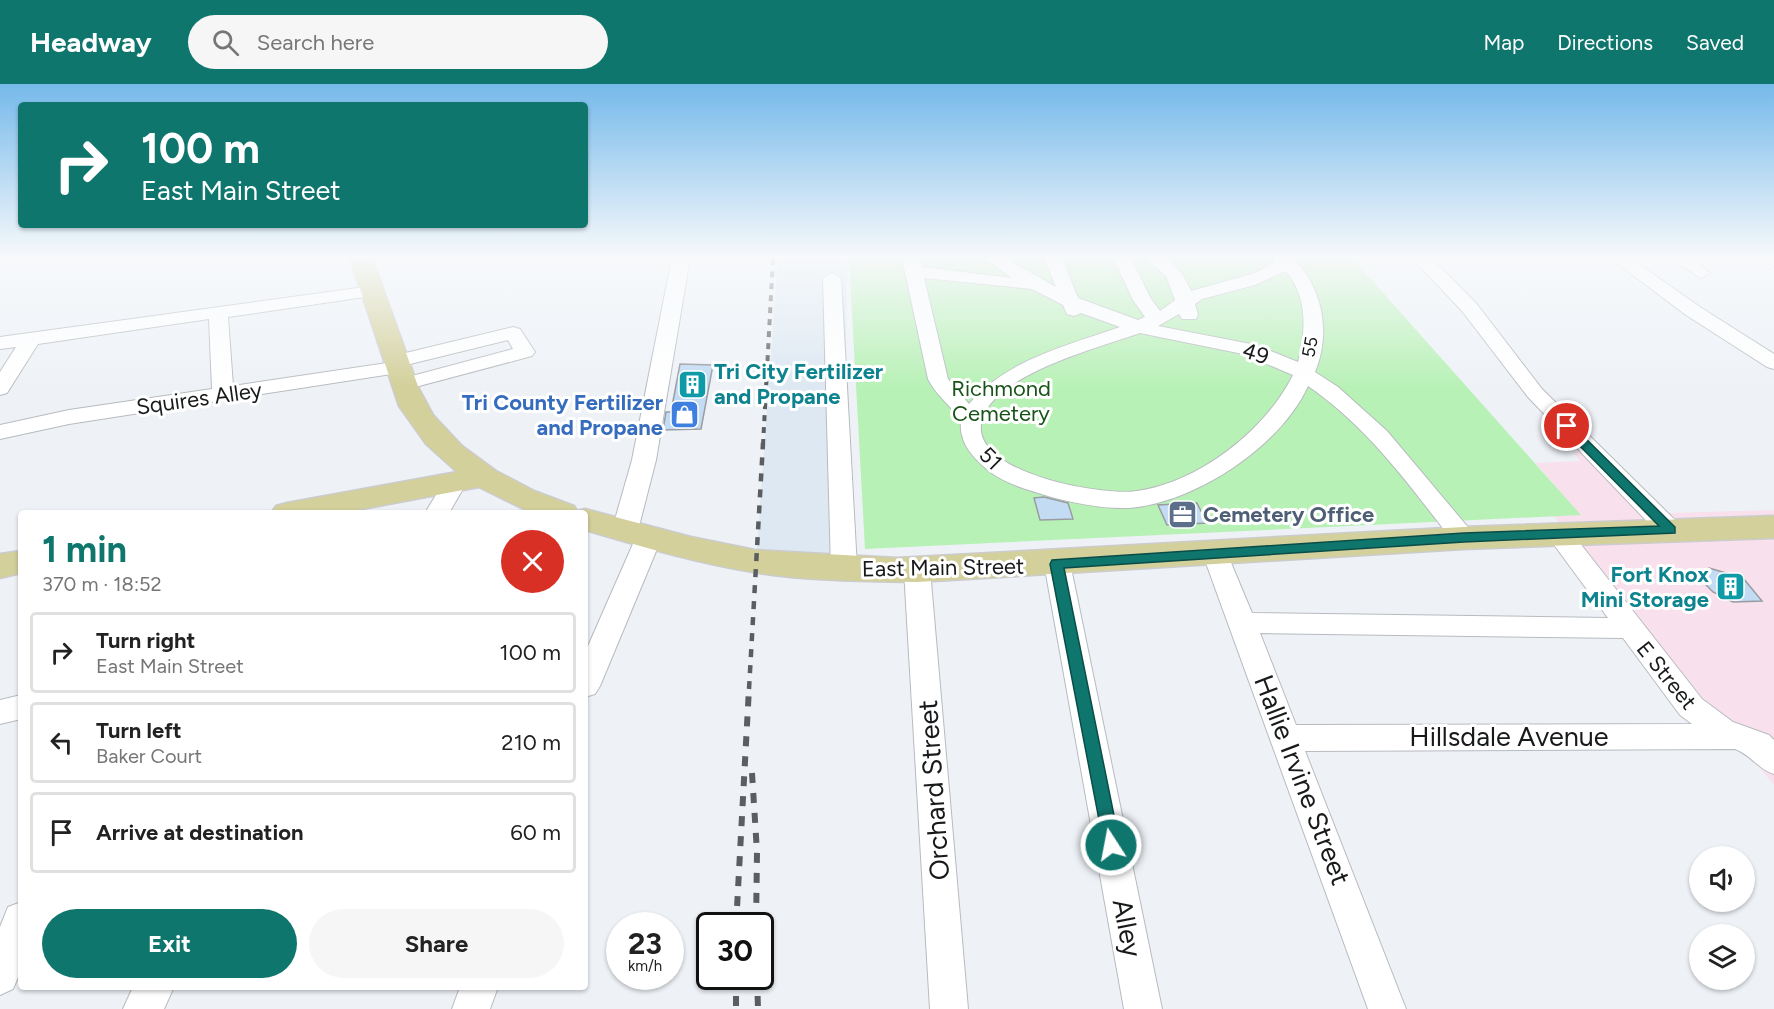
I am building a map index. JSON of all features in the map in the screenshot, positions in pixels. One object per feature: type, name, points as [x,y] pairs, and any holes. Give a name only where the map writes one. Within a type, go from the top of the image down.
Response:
[{"type":"main road","points":[[376,301],[400,371],[421,420],[469,479]]},
{"type":"main road","points":[[303,510],[469,479],[555,510]]},
{"type":"main road","name":"East Main Street","points":[[588,520],[637,534],[756,561],[844,568],[917,570],[1057,564],[1215,552],[1464,538],[1774,527]]},
{"type":"main road","points":[[0,566],[18,563]]},
{"type":"street","points":[[0,343],[304,301]]},
{"type":"street","points":[[588,677],[637,534],[644,460],[673,301]]},
{"type":"street","points":[[833,301],[844,568]]},
{"type":"street","points":[[920,301],[934,367],[944,389],[972,419]]},
{"type":"street","name":"49","points":[[1067,301],[1210,342],[1273,357],[1305,374],[1351,408],[1426,490],[1464,538]]},
{"type":"street","points":[[1142,301],[1147,323]]},
{"type":"street","name":"51","points":[[1186,301],[1147,323],[1024,369],[998,386],[977,407],[972,419],[971,426],[977,447],[992,464],[1010,476],[1041,486],[1091,497],[1129,500],[1188,484],[1243,448],[1268,428],[1282,411],[1305,374]]},
{"type":"street","name":"55","points":[[1305,374],[1312,347],[1310,301]]},
{"type":"street","points":[[1463,301],[1535,393],[1670,530]]},
{"type":"street","points":[[1679,301],[1774,363]]},
{"type":"street","points":[[1071,303],[1084,334],[1079,349]]},
{"type":"street","points":[[1183,303],[1197,332],[1210,342]]},
{"type":"street","points":[[218,314],[223,394]]},
{"type":"street","points":[[513,333],[525,352],[400,371],[513,333]]},
{"type":"street","points":[[0,389],[31,339]]},
{"type":"street","name":"Squires Alley","points":[[0,432],[69,417],[400,371]]},
{"type":"street","points":[[944,389],[977,392],[998,386]]},
{"type":"street","points":[[440,510],[469,479]]},
{"type":"street","name":"E Street","points":[[1559,534],[1691,707],[1705,721],[1733,737],[1758,744],[1774,761]]},
{"type":"street","name":"Hallie Irvine Street","points":[[1215,552],[1387,1009]]},
{"type":"street","name":"Alley","points":[[1057,564],[1143,1009]]},
{"type":"street","name":"Orchard Street","points":[[917,570],[949,1009]]},
{"type":"street","points":[[1243,623],[1630,628]]},
{"type":"street","points":[[0,712],[18,708]]},
{"type":"street","name":"Hillsdale Avenue","points":[[1285,738],[1733,737]]},
{"type":"street","points":[[0,976],[18,927]]},
{"type":"street","points":[[142,1009],[152,990]]},
{"type":"street","points":[[471,1009],[478,990]]},
{"type":"shaded area","points":[[775,301],[847,301],[844,568],[756,561]]},
{"type":"shaded area","points":[[1599,451],[1667,513],[1774,510],[1774,785],[1554,516],[1580,515],[1536,463],[1580,461],[1573,452]]},
{"type":"green space","name":"Richmond Cemetery","points":[[851,301],[1390,301],[1581,515],[865,549]]},
{"type":"building","name":"Tri City Fertilizer and Propane","points":[[680,364],[713,365],[701,429],[663,430],[666,412],[671,412]]},
{"type":"building","points":[[1044,497],[1068,503],[1073,519],[1040,520],[1034,498]]},
{"type":"building","name":"Cemetery Office","points":[[1197,503],[1207,523],[1167,525],[1158,505]]},
{"type":"building","name":"Fort Knox Mini Storage","points":[[1709,568],[1743,578],[1762,601],[1733,602],[1713,592],[1698,577]]},
{"type":"railway","points":[[763,445],[771,301]]},
{"type":"railway","points":[[749,689],[763,443]]},
{"type":"railway","points":[[737,912],[749,688]]},
{"type":"railway","points":[[752,773],[757,852],[756,912]]},
{"type":"railway","points":[[736,990],[736,1009]]},
{"type":"railway","points":[[757,990],[758,1009]]},
{"type":"place","name":"Tri City Fertilizer and Propane","points":[[693,384]]},
{"type":"place","name":"Tri County Fertilizer and Propane","points":[[684,415]]},
{"type":"place","name":"Cemetery Office","points":[[1182,514]]},
{"type":"place","name":"Fort Knox Mini Storage","points":[[1730,587]]},
{"type":"route","points":[[1111,845],[1057,564],[1215,552],[1464,538],[1670,530],[1567,426]]}]
